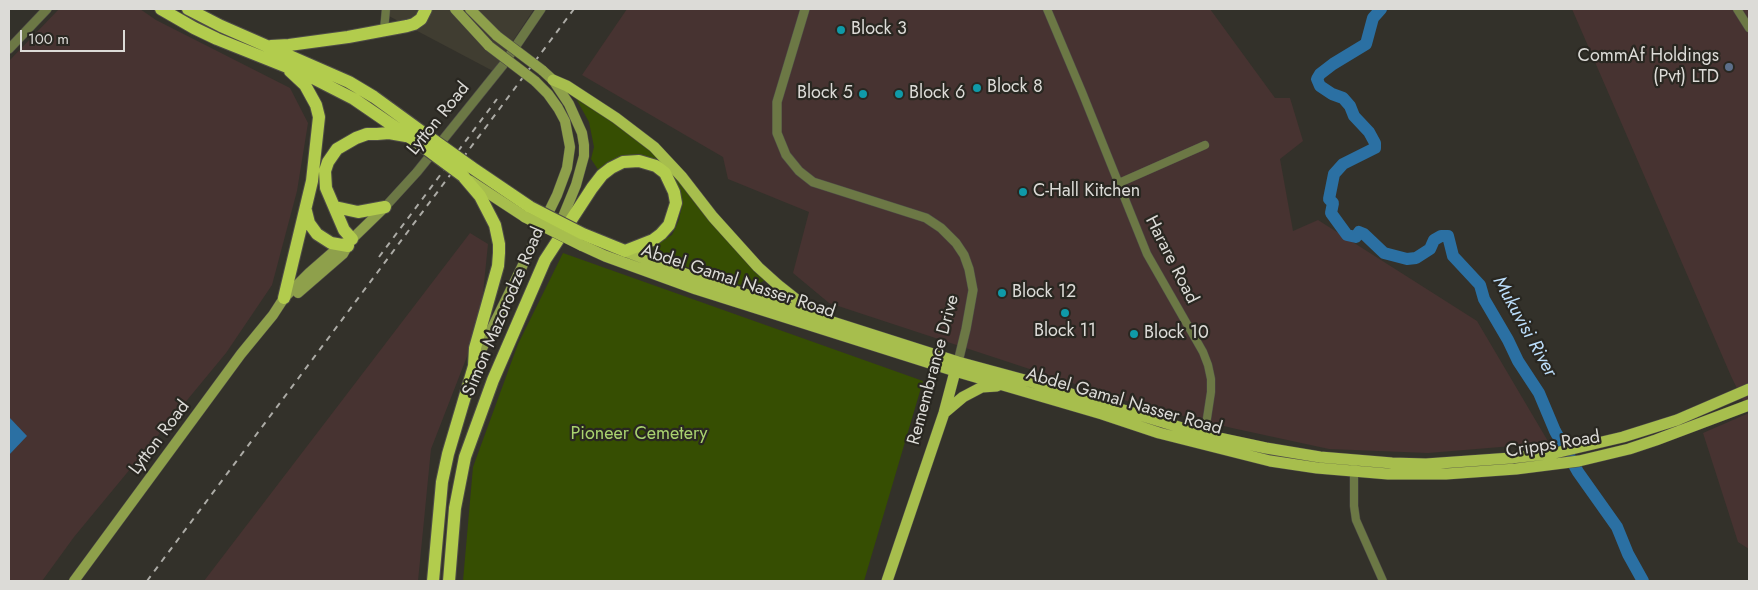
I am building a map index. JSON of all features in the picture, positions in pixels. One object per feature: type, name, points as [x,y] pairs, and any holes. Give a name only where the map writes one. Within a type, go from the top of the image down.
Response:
[{"type":"highway","name":"Abdel Gamal Nasser Road","points":[[161,9],[217,39],[284,65],[354,99],[408,136],[425,141]]},
{"type":"highway","name":"Abdel Gamal Nasser Road","points":[[188,9],[221,26],[349,82],[374,97],[467,174],[528,212],[582,240],[625,251]]},
{"type":"highway","points":[[269,46],[289,45],[414,24],[421,19],[426,9]]},
{"type":"highway","points":[[284,65],[306,85],[316,106],[318,117],[312,182],[284,298]]},
{"type":"highway","points":[[306,210],[309,223],[317,234],[328,241],[347,243],[344,230],[326,188],[325,177],[328,162],[337,149],[345,143],[367,134],[389,133],[408,136]]},
{"type":"highway","points":[[545,260],[602,175],[622,162],[648,162],[665,173],[670,180],[676,203],[673,215],[669,226],[653,240],[625,251]]},
{"type":"highway","points":[[467,174],[495,225],[499,244],[498,266],[474,348],[474,366]]},
{"type":"highway","points":[[335,208],[358,212],[384,207]]},
{"type":"highway","name":"Simon Mazorodze Road","points":[[449,581],[455,508],[465,456],[493,380],[545,260]]},
{"type":"highway","name":"Simon Mazorodze Road","points":[[433,581],[442,482],[448,454],[474,366]]},
{"type":"main road","name":"Simon Mazorodze Road","points":[[455,9],[489,46],[535,81],[548,94],[565,121],[570,147],[567,168],[560,187],[474,366]]},
{"type":"main road","name":"Simon Mazorodze Road","points":[[470,9],[497,36],[553,80],[577,117],[582,133],[584,156],[573,192],[545,260]]},
{"type":"main road","points":[[553,80],[568,86],[616,118],[654,147],[682,177],[713,217],[758,266],[778,285],[818,316]]},
{"type":"main road","name":"Lytton Road","points":[[74,581],[284,298],[347,243],[384,207]]},
{"type":"main road","name":"Abdel Gamal Nasser Road","points":[[582,240],[605,256],[696,289],[957,367],[1032,382],[1203,440]]},
{"type":"main road","name":"Lytton Road","points":[[273,315],[342,254],[347,243]]},
{"type":"main road","name":"Abdel Gamal Nasser Road","points":[[625,251],[701,280],[818,316],[1004,385],[1286,463],[1317,468],[1354,466]]},
{"type":"main road","name":"Remembrance Drive","points":[[887,581],[944,413],[957,367]]},
{"type":"main road","points":[[944,413],[963,397],[982,387],[1004,385]]},
{"type":"main road","name":"Cripps Road","points":[[1354,466],[1388,474],[1450,474],[1516,469],[1558,458],[1571,450],[1623,437],[1677,420],[1749,390]]},
{"type":"main road","name":"Cripps Road","points":[[1558,458],[1579,461],[1629,449],[1749,405]]},
{"type":"street","points":[[9,49],[48,9]]},
{"type":"street","points":[[384,30],[386,9]]},
{"type":"street","name":"Lytton Road","points":[[384,207],[417,172],[503,65],[541,9]]},
{"type":"street","name":"Remembrance Drive","points":[[805,9],[776,102],[777,133],[786,156],[813,182],[926,218],[956,243],[964,255],[973,290],[957,367]]},
{"type":"street","name":"Harare Road","points":[[1047,9],[1147,254],[1203,352],[1208,365],[1211,392],[1203,440]]},
{"type":"street","points":[[1738,9],[1749,28]]},
{"type":"street","points":[[1119,182],[1205,145]]},
{"type":"street","points":[[1354,466],[1356,520],[1383,581]]},
{"type":"shaded area","points":[[59,9],[140,9],[156,20],[290,88],[308,123],[297,191],[272,285],[226,353],[74,537],[42,581],[9,581],[9,61]]},
{"type":"shaded area","points":[[387,9],[534,9],[493,71],[387,15]]},
{"type":"shaded area","points":[[627,9],[1210,9],[1275,98],[1290,98],[1303,141],[1280,159],[1293,231],[1318,220],[1477,321],[1549,443],[1428,453],[1329,449],[1139,405],[829,303],[793,273],[809,212],[728,179],[723,157],[582,75]]},
{"type":"shaded area","points":[[1572,9],[1749,9],[1749,413],[1731,376]]},
{"type":"shaded area","points":[[470,233],[488,244],[480,323],[431,449],[418,581],[204,581]]},
{"type":"shaded area","points":[[1749,413],[1749,549],[1738,542],[1703,433]]},
{"type":"green space","points":[[573,93],[653,151],[765,280],[752,288],[729,282],[653,255],[649,248],[672,235],[679,220],[682,205],[676,181],[668,170],[652,160],[599,171],[591,159],[594,147],[589,122]]},
{"type":"green space","name":"Pioneer Cemetery","points":[[563,253],[923,381],[864,581],[463,581],[473,467],[518,344]]},
{"type":"water","points":[[9,417],[27,436],[9,455]]},
{"type":"waterway","name":"Mukuvisi River","points":[[1381,9],[1373,18],[1366,44],[1333,64],[1320,74],[1317,79],[1320,86],[1332,94],[1343,98],[1375,143],[1375,148],[1343,164],[1334,174],[1329,199],[1333,203],[1331,213],[1347,235],[1356,237],[1359,232],[1364,234],[1384,253],[1407,259],[1416,258],[1430,249],[1434,240],[1441,236],[1448,236],[1453,256],[1480,285],[1484,299],[1518,361],[1539,393],[1555,431],[1578,472],[1617,527],[1628,554],[1643,581]]},
{"type":"railway","points":[[147,581],[574,9]]},
{"type":"railway","points":[[379,257],[497,99]]},
{"type":"place","name":"Block 3","points":[[841,30]]},
{"type":"place","name":"CommAf Holdings (Pvt) LTD","points":[[1729,67]]},
{"type":"place","name":"Block 8","points":[[977,88]]},
{"type":"place","name":"Block 5","points":[[863,94]]},
{"type":"place","name":"Block 6","points":[[899,94]]},
{"type":"place","name":"C-Hall Kitchen","points":[[1023,192]]},
{"type":"place","name":"Block 12","points":[[1002,293]]},
{"type":"place","name":"Block 11","points":[[1065,313]]},
{"type":"place","name":"Block 10","points":[[1134,334]]}]
